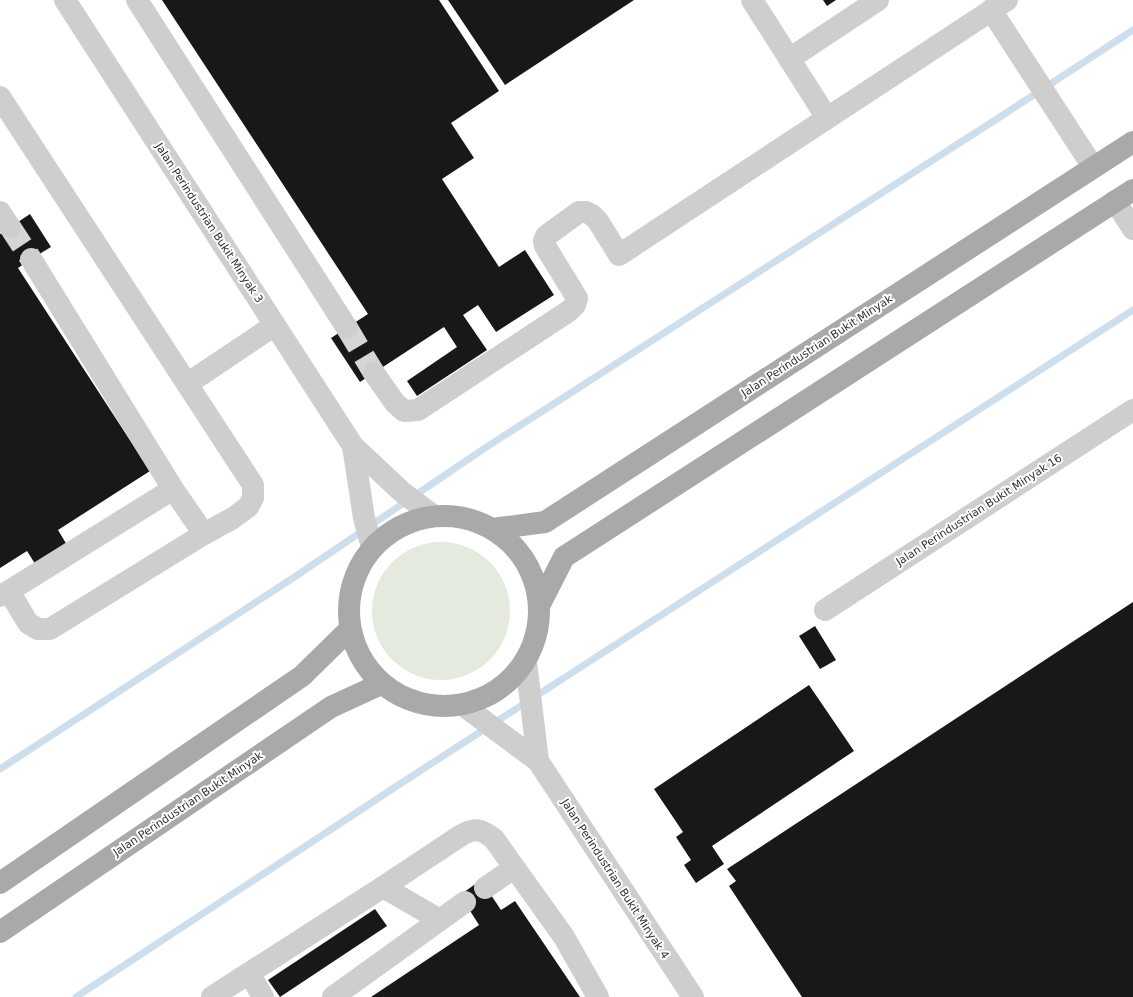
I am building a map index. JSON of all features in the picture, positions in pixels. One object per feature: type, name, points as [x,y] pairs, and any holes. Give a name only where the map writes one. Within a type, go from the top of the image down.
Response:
[{"type":"main road","name":"Jalan Perindustrian Bukit Minyak","points":[[493,529],[545,522],[1133,142]]},
{"type":"main road","points":[[540,604],[564,557],[1124,196]]},
{"type":"main road","points":[[418,504],[464,518],[493,529],[516,548],[532,574],[540,604],[538,634],[526,662],[509,683],[486,698],[464,706],[440,708],[408,701],[381,684],[361,659],[350,629],[349,597],[369,534],[390,532],[411,521],[418,504]]},
{"type":"main road","points":[[0,883],[302,676],[350,629]]},
{"type":"main road","name":"Jalan Perindustrian Bukit Minyak","points":[[0,932],[331,707],[381,684]]},
{"type":"street","name":"Jalan Perindustrian Bukit Minyak 3","points":[[65,0],[353,446]]},
{"type":"street","points":[[137,0],[347,328]]},
{"type":"street","points":[[752,0],[827,118]]},
{"type":"street","points":[[789,59],[878,0]]},
{"type":"street","points":[[374,373],[395,403],[404,411],[418,410],[569,311],[575,305],[576,298],[545,246],[544,241],[546,236],[579,212],[592,214],[619,254],[999,5],[1030,71],[1094,167]]},
{"type":"street","points":[[0,97],[253,485],[253,498],[248,507],[233,518],[204,534],[50,629],[38,629],[28,623],[4,593],[173,489]]},
{"type":"street","points":[[1124,196],[1133,228]]},
{"type":"street","points":[[31,259],[173,489],[204,534]]},
{"type":"street","points":[[187,384],[275,325]]},
{"type":"street","name":"Jalan Perindustrian Bukit Minyak 16","points":[[825,610],[1133,410]]},
{"type":"street","points":[[353,446],[418,504]]},
{"type":"street","points":[[353,446],[369,534]]},
{"type":"street","points":[[526,662],[538,761]]},
{"type":"street","points":[[464,706],[538,761]]},
{"type":"street","name":"Jalan Perindustrian Bukit Minyak 4","points":[[538,761],[693,997]]},
{"type":"street","points":[[212,997],[460,836],[469,831],[478,829],[486,832],[494,839],[564,937],[598,997]]},
{"type":"street","points":[[485,888],[514,868]]},
{"type":"street","points":[[383,887],[440,920]]},
{"type":"street","points":[[333,997],[465,902]]},
{"type":"street","points":[[249,973],[263,997]]},
{"type":"shaded area","points":[[441,542],[461,545],[473,550],[490,562],[502,579],[507,591],[510,611],[507,631],[502,643],[490,660],[473,672],[461,677],[441,680],[421,677],[409,672],[392,660],[380,643],[375,631],[372,611],[375,591],[380,579],[392,562],[409,550],[421,545]]},
{"type":"building","points":[[162,0],[439,0],[499,91],[451,123],[474,158],[442,179],[499,267],[525,250],[554,295],[496,332],[478,305],[463,315],[487,350],[417,396],[407,381],[457,347],[444,327],[360,382],[331,338],[368,314]]},
{"type":"building","points":[[448,0],[634,0],[505,85]]},
{"type":"building","points":[[823,0],[836,0],[827,6]]},
{"type":"building","points":[[30,214],[51,247],[18,268],[150,471],[58,530],[70,550],[39,570],[27,551],[0,568],[0,234]]},
{"type":"building","points":[[1133,602],[1133,997],[802,997],[729,886],[736,881],[727,869]]},
{"type":"building","points":[[815,626],[836,660],[820,669],[799,636]]},
{"type":"building","points":[[809,685],[854,751],[712,846],[724,864],[696,883],[684,865],[691,860],[676,837],[683,832],[654,789]]},
{"type":"building","points":[[481,880],[501,910],[515,901],[580,997],[371,997],[479,925],[460,895]]},
{"type":"building","points":[[375,909],[387,926],[280,997],[268,980]]},
{"type":"waterway","points":[[0,769],[293,578],[485,448],[1133,30]]},
{"type":"waterway","points":[[76,997],[406,780],[1133,310]]},
{"type":"tunnel","points":[[10,227],[31,259]]},
{"type":"tunnel","points":[[347,328],[374,373]]}]
